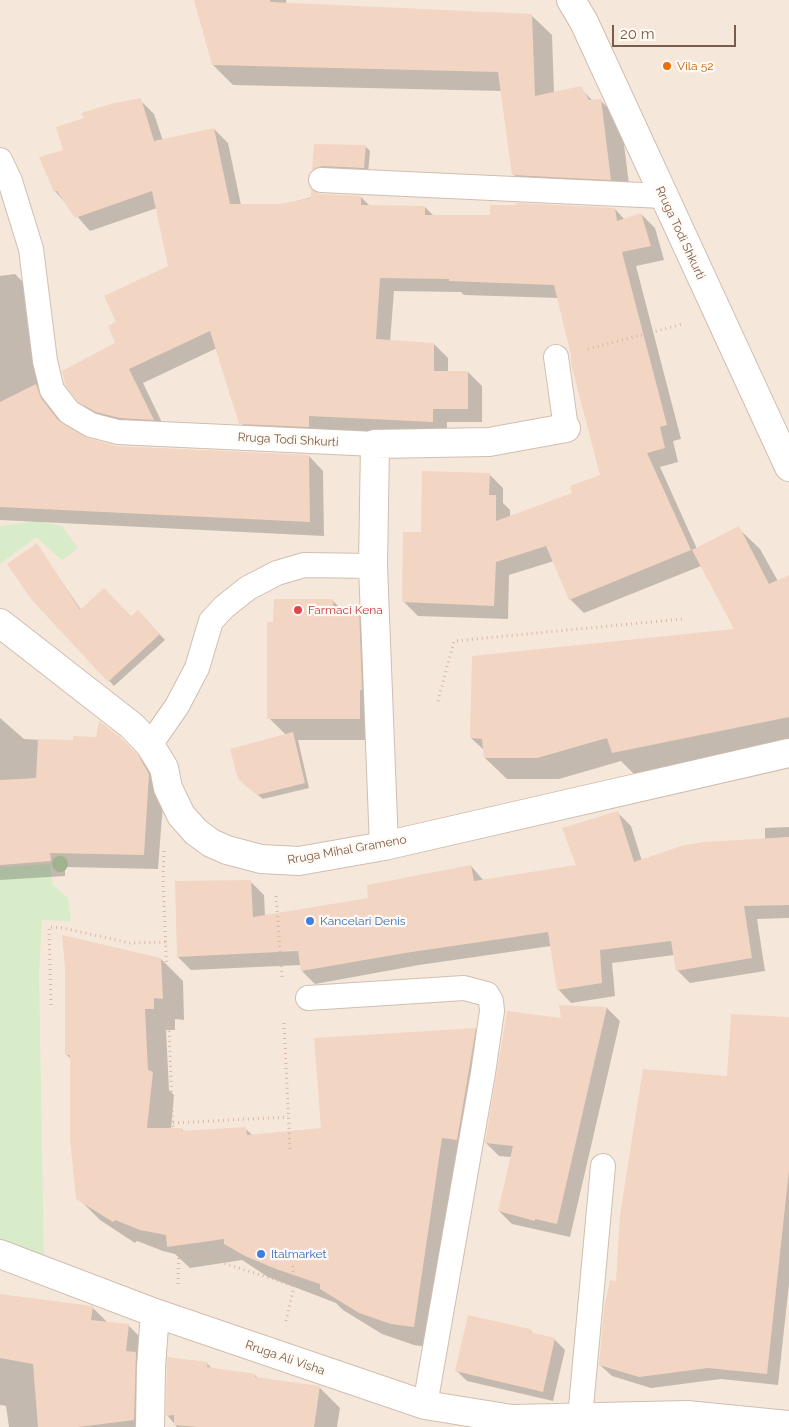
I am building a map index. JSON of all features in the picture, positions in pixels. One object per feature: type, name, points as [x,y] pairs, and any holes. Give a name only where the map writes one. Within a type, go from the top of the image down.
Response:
[{"type":"street","name":"Rruga Todi Shkurti","points":[[571,0],[584,22],[718,315],[787,459]]},
{"type":"street","points":[[384,846],[374,566],[375,444],[489,442],[566,428]]},
{"type":"street","name":"Rruga Mihal Grameno","points":[[0,623],[132,726],[150,745],[164,768],[168,788],[180,814],[196,832],[227,850],[244,856],[280,862],[299,861],[384,846],[789,753]]},
{"type":"street","name":"Rruga Ali Visha","points":[[0,1254],[155,1313],[425,1405],[512,1419],[580,1418],[789,1425]]},
{"type":"street","points":[[150,1427],[151,1367],[155,1313]]},
{"type":"lane","name":"Rruga Todi Shkurti","points":[[0,160],[10,181],[32,249],[45,361],[52,390],[69,412],[91,425],[118,432],[375,444]]},
{"type":"lane","points":[[321,180],[663,196]]},
{"type":"lane","points":[[556,357],[566,428]]},
{"type":"lane","points":[[150,745],[177,706],[197,668],[211,621],[224,607],[248,588],[277,573],[304,565],[374,566]]},
{"type":"lane","points":[[308,998],[464,988],[486,994],[491,1001],[492,1011],[483,1073],[425,1405]]},
{"type":"lane","points":[[580,1418],[603,1166]]},
{"type":"path","points":[[556,357],[718,315]]},
{"type":"path","points":[[438,701],[454,641],[682,619]]},
{"type":"path","points":[[163,879],[173,1128]]},
{"type":"path","points":[[277,912],[282,980]]},
{"type":"path","points":[[51,1005],[49,927],[63,928],[130,943],[166,942]]},
{"type":"path","points":[[284,1019],[290,1150]]},
{"type":"path","points":[[173,1123],[288,1117]]},
{"type":"path","points":[[180,1245],[181,1253],[202,1256],[294,1286]]},
{"type":"path","points":[[292,1300],[294,1286],[293,1265]]},
{"type":"shaded area","points":[[0,0],[789,0],[789,1427],[0,1427]]},
{"type":"green space","points":[[37,521],[62,526],[78,548],[62,560],[36,537],[0,564],[0,526]]},
{"type":"green space","points":[[50,864],[53,885],[68,898],[71,921],[42,920],[39,974],[44,1260],[0,1245],[0,867]]},
{"type":"building","points":[[194,0],[270,0],[271,2],[532,14],[535,96],[581,86],[589,100],[601,99],[611,180],[512,175],[498,72],[212,65]]},
{"type":"building","points":[[141,98],[154,141],[214,128],[230,204],[280,204],[311,198],[311,189],[320,194],[361,196],[361,205],[425,206],[425,215],[490,215],[490,205],[517,205],[516,203],[615,208],[617,221],[641,213],[651,246],[622,252],[667,425],[660,427],[665,448],[647,453],[691,550],[569,600],[546,546],[496,562],[494,606],[402,602],[403,532],[421,532],[422,471],[490,473],[489,495],[496,495],[496,521],[572,493],[570,486],[600,475],[571,364],[571,355],[554,285],[449,281],[449,279],[380,278],[376,339],[434,343],[434,371],[468,371],[468,409],[433,409],[433,422],[309,416],[309,427],[239,424],[210,331],[129,369],[154,420],[120,418],[96,412],[78,402],[65,384],[62,371],[115,343],[108,326],[116,322],[104,296],[168,266],[152,191],[75,218],[57,191],[54,192],[39,157],[63,150],[56,127],[84,118],[81,113],[114,103]]},
{"type":"building","points":[[314,144],[366,145],[364,168],[322,166],[312,170]]},
{"type":"building","points":[[36,384],[41,398],[58,420],[88,438],[117,446],[309,455],[310,522],[0,507],[0,402]]},
{"type":"building","points":[[739,526],[769,584],[789,575],[789,717],[612,753],[607,738],[537,758],[484,758],[482,739],[470,738],[472,656],[734,629],[692,550]]},
{"type":"building","points":[[37,543],[80,610],[104,588],[131,616],[138,610],[160,634],[108,682],[31,599],[7,564]]},
{"type":"building","points":[[274,599],[333,599],[333,608],[359,606],[362,690],[360,690],[360,719],[267,719],[267,622],[273,622]]},
{"type":"building","points":[[99,721],[121,738],[138,755],[149,774],[144,855],[50,853],[51,861],[0,865],[0,780],[36,778],[38,739],[73,740],[73,736],[96,737]]},
{"type":"building","points":[[293,732],[305,783],[257,795],[238,779],[230,749]]},
{"type":"building","points":[[618,811],[634,862],[684,845],[789,837],[789,905],[744,906],[752,958],[676,971],[671,941],[600,950],[602,983],[557,990],[548,932],[405,953],[301,971],[298,951],[177,957],[175,881],[251,880],[253,917],[368,898],[367,885],[471,865],[474,881],[576,865],[562,828]]},
{"type":"building","points":[[62,935],[161,958],[163,999],[154,998],[154,1009],[145,1009],[148,1070],[153,1072],[147,1128],[182,1128],[182,1131],[246,1127],[247,1135],[321,1128],[314,1038],[476,1028],[457,1140],[442,1138],[414,1327],[391,1324],[359,1313],[320,1289],[320,1284],[245,1256],[224,1244],[224,1239],[167,1247],[166,1235],[140,1230],[115,1220],[113,1222],[76,1199],[70,1139],[70,1055],[65,1055],[65,967]]},
{"type":"building","points":[[559,1005],[607,1007],[557,1224],[535,1219],[535,1221],[498,1211],[513,1146],[485,1143],[507,1011],[561,1018]]},
{"type":"building","points":[[731,1014],[789,1017],[789,1170],[767,1374],[708,1368],[639,1377],[599,1365],[604,1308],[610,1280],[616,1281],[620,1215],[643,1069],[727,1076]]},
{"type":"building","points":[[0,1294],[93,1306],[91,1320],[129,1324],[126,1351],[136,1352],[134,1420],[78,1427],[38,1427],[33,1364],[0,1358]]},
{"type":"building","points":[[468,1315],[530,1329],[530,1332],[555,1338],[543,1392],[455,1371]]},
{"type":"building","points":[[167,1357],[208,1362],[207,1367],[256,1374],[255,1377],[320,1386],[314,1427],[198,1427],[174,1425],[174,1415],[166,1416]]},
{"type":"place","name":"Vila 52","points":[[667,66]]},
{"type":"place","name":"Farmaci Kena","points":[[298,610]]},
{"type":"place","name":"Kancelari Denis","points":[[310,921]]},
{"type":"place","name":"Italmarket","points":[[261,1254]]}]
